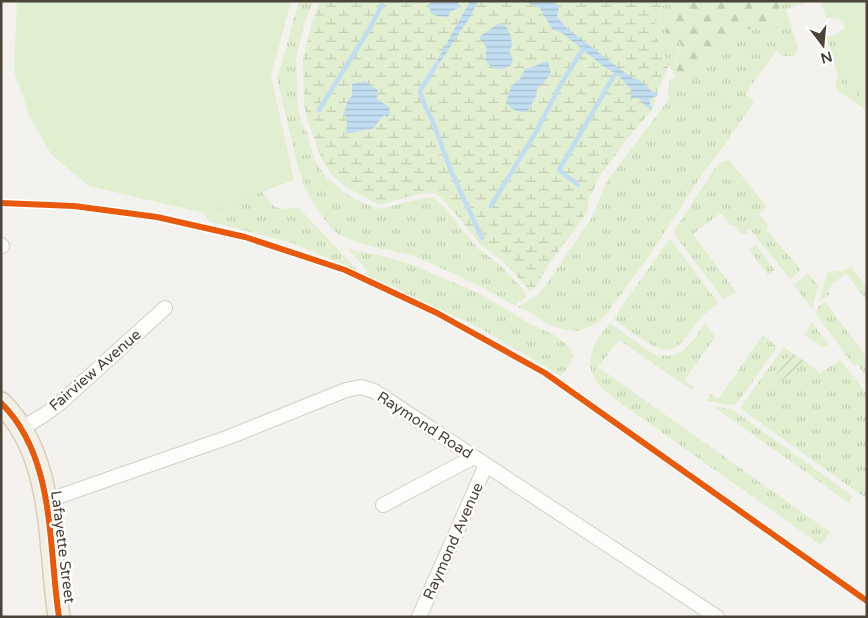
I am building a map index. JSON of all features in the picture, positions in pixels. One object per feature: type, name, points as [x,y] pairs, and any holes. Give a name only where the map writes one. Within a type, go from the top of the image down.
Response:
[{"type":"main road","name":"Lafayette Street","points":[[1,403],[9,410],[22,428],[38,466],[50,522],[59,617]]},
{"type":"street","name":"Fairview Avenue","points":[[22,428],[60,403],[165,308]]},
{"type":"street","name":"Raymond Road","points":[[46,501],[229,437],[346,390],[361,387],[374,391],[717,617]]},
{"type":"street","points":[[383,505],[474,457]]},
{"type":"street","name":"Raymond Avenue","points":[[419,617],[486,465]]},
{"type":"green space","points":[[23,1],[291,1],[271,76],[294,180],[204,213],[89,186],[51,154],[30,117],[14,71],[17,3]]},
{"type":"green space","points":[[299,1],[313,1],[304,25],[296,59],[298,109],[315,161],[327,178],[343,192],[363,203],[380,209],[434,197],[477,248],[501,266],[522,288],[527,297],[514,305],[474,283],[414,256],[362,244],[339,235],[331,228],[306,190],[298,167],[277,79]]},
{"type":"green space","points":[[320,1],[665,1],[652,30],[669,65],[652,110],[631,134],[599,177],[589,198],[587,212],[530,292],[503,261],[480,244],[436,193],[418,194],[379,205],[346,187],[331,174],[321,158],[304,106],[303,59],[311,26]]},
{"type":"green space","points":[[665,1],[688,1],[682,8],[682,44],[676,61],[677,77],[685,80],[711,46],[722,43],[733,32],[747,29],[778,28],[781,18],[779,3],[782,1],[811,1],[786,9],[798,49],[794,56],[784,56],[776,51],[746,93],[754,101],[753,103],[705,170],[647,259],[605,316],[594,325],[578,331],[547,324],[532,313],[518,307],[539,294],[550,279],[592,217],[607,181],[669,99],[670,80],[676,77],[652,30]]},
{"type":"green space","points":[[688,1],[782,1],[779,3],[781,18],[778,28],[747,29],[734,32],[722,43],[711,46],[700,60],[702,73],[693,78],[684,79],[677,77],[678,56],[682,44],[665,31],[671,18]]},
{"type":"green space","points":[[821,1],[867,1],[867,102],[860,99],[857,87],[849,89],[834,35],[845,28],[844,23],[838,18],[826,18]]},
{"type":"green space","points":[[834,35],[849,88],[857,87],[865,102],[867,102],[867,111],[837,90],[835,84],[838,77],[826,36]]},
{"type":"green space","points":[[729,160],[767,207],[759,214],[769,226],[766,229],[801,270],[790,279],[750,229],[746,231],[749,235],[741,233],[734,225],[731,226],[721,213],[693,234],[736,292],[723,299],[675,235],[674,231],[716,167],[721,162]]},
{"type":"green space","points":[[262,191],[269,202],[276,207],[286,209],[298,207],[358,271],[292,243],[208,221],[204,213]]},
{"type":"green space","points":[[669,239],[718,303],[702,317],[682,342],[670,350],[654,346],[627,329],[614,318]]},
{"type":"green space","points":[[756,245],[775,270],[768,275],[749,250]]},
{"type":"green space","points":[[348,249],[410,264],[478,293],[565,343],[571,349],[573,355],[570,364],[561,376],[478,327],[367,275],[367,270]]},
{"type":"green space","points":[[851,267],[867,287],[867,301],[846,273],[830,286],[831,288],[827,291],[830,294],[820,301],[827,272],[842,271]]},
{"type":"green space","points":[[808,273],[818,286],[812,309],[794,285]]},
{"type":"green space","points":[[825,302],[867,357],[867,382],[864,378],[866,376],[857,364],[854,366],[816,314],[819,306]]},
{"type":"green space","points":[[812,322],[828,344],[823,348],[805,335]]},
{"type":"green space","points":[[610,323],[653,354],[662,356],[678,353],[684,349],[690,344],[705,323],[715,337],[685,380],[694,387],[692,390],[619,340],[598,367],[830,532],[821,545],[608,394],[596,381],[590,363],[593,348]]},
{"type":"green space","points":[[763,335],[777,347],[737,403],[732,405],[706,401],[711,394],[718,399]]},
{"type":"green space","points":[[784,347],[792,353],[761,395],[806,362],[820,373],[840,360],[867,394],[867,499],[740,408]]},
{"type":"green space","points":[[792,353],[806,362],[760,397]]},
{"type":"green space","points":[[713,406],[733,410],[853,496],[849,503]]},
{"type":"water","points":[[439,1],[459,1],[460,7],[450,12],[448,17],[437,16],[431,13],[428,4]]},
{"type":"water","points":[[470,1],[478,1],[470,17],[439,64],[434,66]]},
{"type":"water","points":[[524,1],[550,1],[559,6],[557,17],[569,30],[632,78],[641,81],[650,90],[659,95],[649,99],[652,110],[646,107],[639,98],[633,98],[629,101],[633,92],[619,76],[562,33],[552,29],[540,8]]},
{"type":"water","points":[[499,23],[506,26],[512,42],[509,52],[512,62],[509,66],[500,69],[489,65],[486,60],[487,48],[479,37]]},
{"type":"water","points":[[548,61],[551,74],[537,89],[536,96],[528,111],[513,110],[506,103],[511,86],[520,79],[525,69]]},
{"type":"water","points":[[365,81],[378,90],[377,99],[389,107],[390,112],[388,117],[384,115],[374,128],[346,134],[347,121],[344,113],[348,100],[352,96],[352,84]]},
{"type":"waterway","points":[[319,110],[370,28],[382,5]]},
{"type":"waterway","points":[[491,206],[583,49]]},
{"type":"waterway","points":[[436,65],[420,92],[451,171],[482,238]]},
{"type":"waterway","points":[[578,185],[559,170],[615,74]]},
{"type":"cycle path","points":[[1,203],[74,206],[157,217],[245,237],[345,270],[437,313],[545,373],[867,601]]},
{"type":"cycle path","points":[[1,403],[19,425],[32,449],[41,476],[50,532],[59,617]]}]
